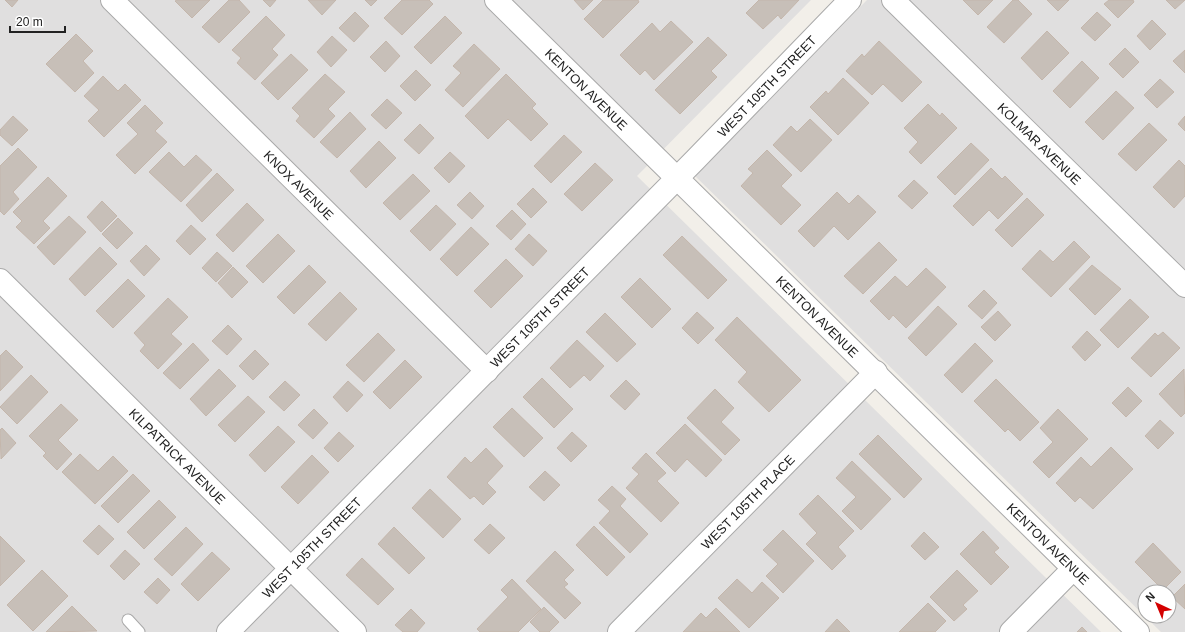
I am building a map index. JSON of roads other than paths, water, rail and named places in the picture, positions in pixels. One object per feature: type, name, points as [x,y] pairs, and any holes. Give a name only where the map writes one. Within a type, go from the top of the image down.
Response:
[{"type":"street","name":"KNOX AVENUE","points":[[112,0],[487,371]]},
{"type":"street","name":"KENTON AVENUE","points":[[496,0],[876,372],[1138,632]]},
{"type":"street","name":"WEST 105TH STREET","points":[[228,632],[678,178],[850,0]]},
{"type":"street","name":"KOLMAR AVENUE","points":[[893,0],[1185,286]]},
{"type":"street","name":"KILPATRICK AVENUE","points":[[0,280],[356,632]]},
{"type":"street","name":"WEST 105TH PLACE","points":[[619,632],[876,372]]},
{"type":"street","points":[[1011,632],[1073,569]]},
{"type":"lane","points":[[128,620],[139,632]]}]
